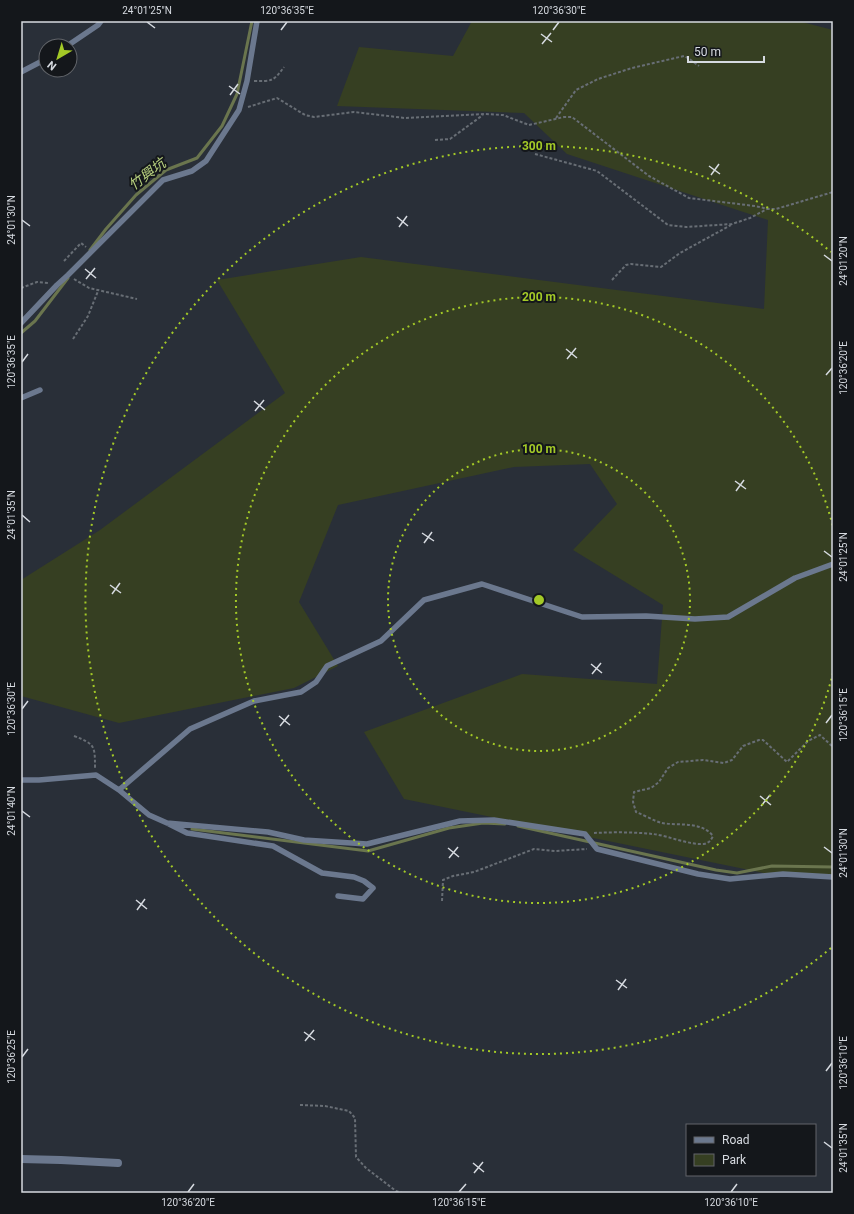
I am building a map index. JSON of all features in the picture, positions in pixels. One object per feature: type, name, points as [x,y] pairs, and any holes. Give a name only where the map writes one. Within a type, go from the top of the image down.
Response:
[{"type":"street","points":[[21,1159],[118,1163]]},
{"type":"lane","points":[[78,39],[98,25],[101,21]]},
{"type":"lane","points":[[21,323],[57,285],[163,180],[192,171],[206,161],[239,110],[247,81],[257,21]]},
{"type":"lane","points":[[21,72],[38,63]]},
{"type":"lane","points":[[21,398],[40,390]]},
{"type":"lane","points":[[120,790],[190,729],[254,701],[301,692],[316,682],[327,666],[381,641],[424,600],[482,584],[582,617],[646,616],[695,619],[728,617],[795,578],[833,564]]},
{"type":"lane","points":[[21,780],[96,775],[120,790],[149,814],[187,833],[273,846],[322,873],[354,877],[364,881],[372,888],[363,899],[338,896]]},
{"type":"lane","points":[[167,823],[268,832],[304,840],[367,844],[460,821],[494,820],[585,834],[596,849],[698,874],[730,879],[783,874],[833,877]]},
{"type":"path","points":[[556,118],[576,90],[598,79],[632,68],[684,56],[699,66]]},
{"type":"path","points":[[247,81],[267,81],[275,79],[284,67]]},
{"type":"path","points":[[239,110],[277,98],[305,115],[314,117],[354,112],[405,118],[484,114],[503,115],[529,125],[556,118],[572,117],[649,176],[688,198],[776,209],[833,192]]},
{"type":"path","points":[[435,140],[450,139],[484,114]]},
{"type":"path","points":[[535,154],[597,172],[668,225],[686,227],[732,224]]},
{"type":"path","points":[[612,280],[626,265],[630,264],[661,267],[680,253],[732,224],[750,218],[768,209]]},
{"type":"path","points":[[64,261],[81,243],[92,251]]},
{"type":"path","points":[[68,275],[89,288],[137,299]]},
{"type":"path","points":[[21,288],[37,282],[57,285]]},
{"type":"path","points":[[74,339],[88,316],[98,291]]},
{"type":"path","points":[[585,834],[609,832],[652,834],[705,844],[710,842],[713,836],[710,832],[697,826],[662,822],[636,812],[633,802],[634,792],[651,788],[659,782],[668,768],[678,762],[703,760],[724,764],[732,760],[743,746],[759,740],[763,740],[787,762],[808,741],[820,735],[833,747]]},
{"type":"path","points":[[74,736],[89,742],[94,749],[96,775]]},
{"type":"path","points":[[442,901],[443,880],[453,876],[474,872],[534,849],[596,849]]},
{"type":"path","points":[[300,1105],[325,1106],[349,1111],[355,1118],[356,1157],[366,1168],[396,1191],[402,1193]]},
{"type":"green space","points":[[472,21],[798,21],[833,30],[833,876],[778,876],[404,799],[364,732],[522,674],[657,684],[663,605],[573,550],[617,504],[590,464],[514,467],[338,505],[299,602],[338,666],[294,688],[119,723],[21,696],[21,580],[100,530],[285,393],[217,280],[361,257],[764,309],[768,220],[567,154],[524,113],[337,106],[359,47],[453,56]]},
{"type":"waterway","name":"竹興坑","points":[[90,250],[136,195],[166,170],[197,158],[222,126],[237,94],[252,21]]},
{"type":"waterway","name":"竹興坑","points":[[21,333],[35,321],[68,278]]},
{"type":"waterway","points":[[192,829],[368,851],[449,828],[483,823],[505,824]]},
{"type":"waterway","points":[[518,826],[716,870],[737,873],[772,866],[833,867]]}]
